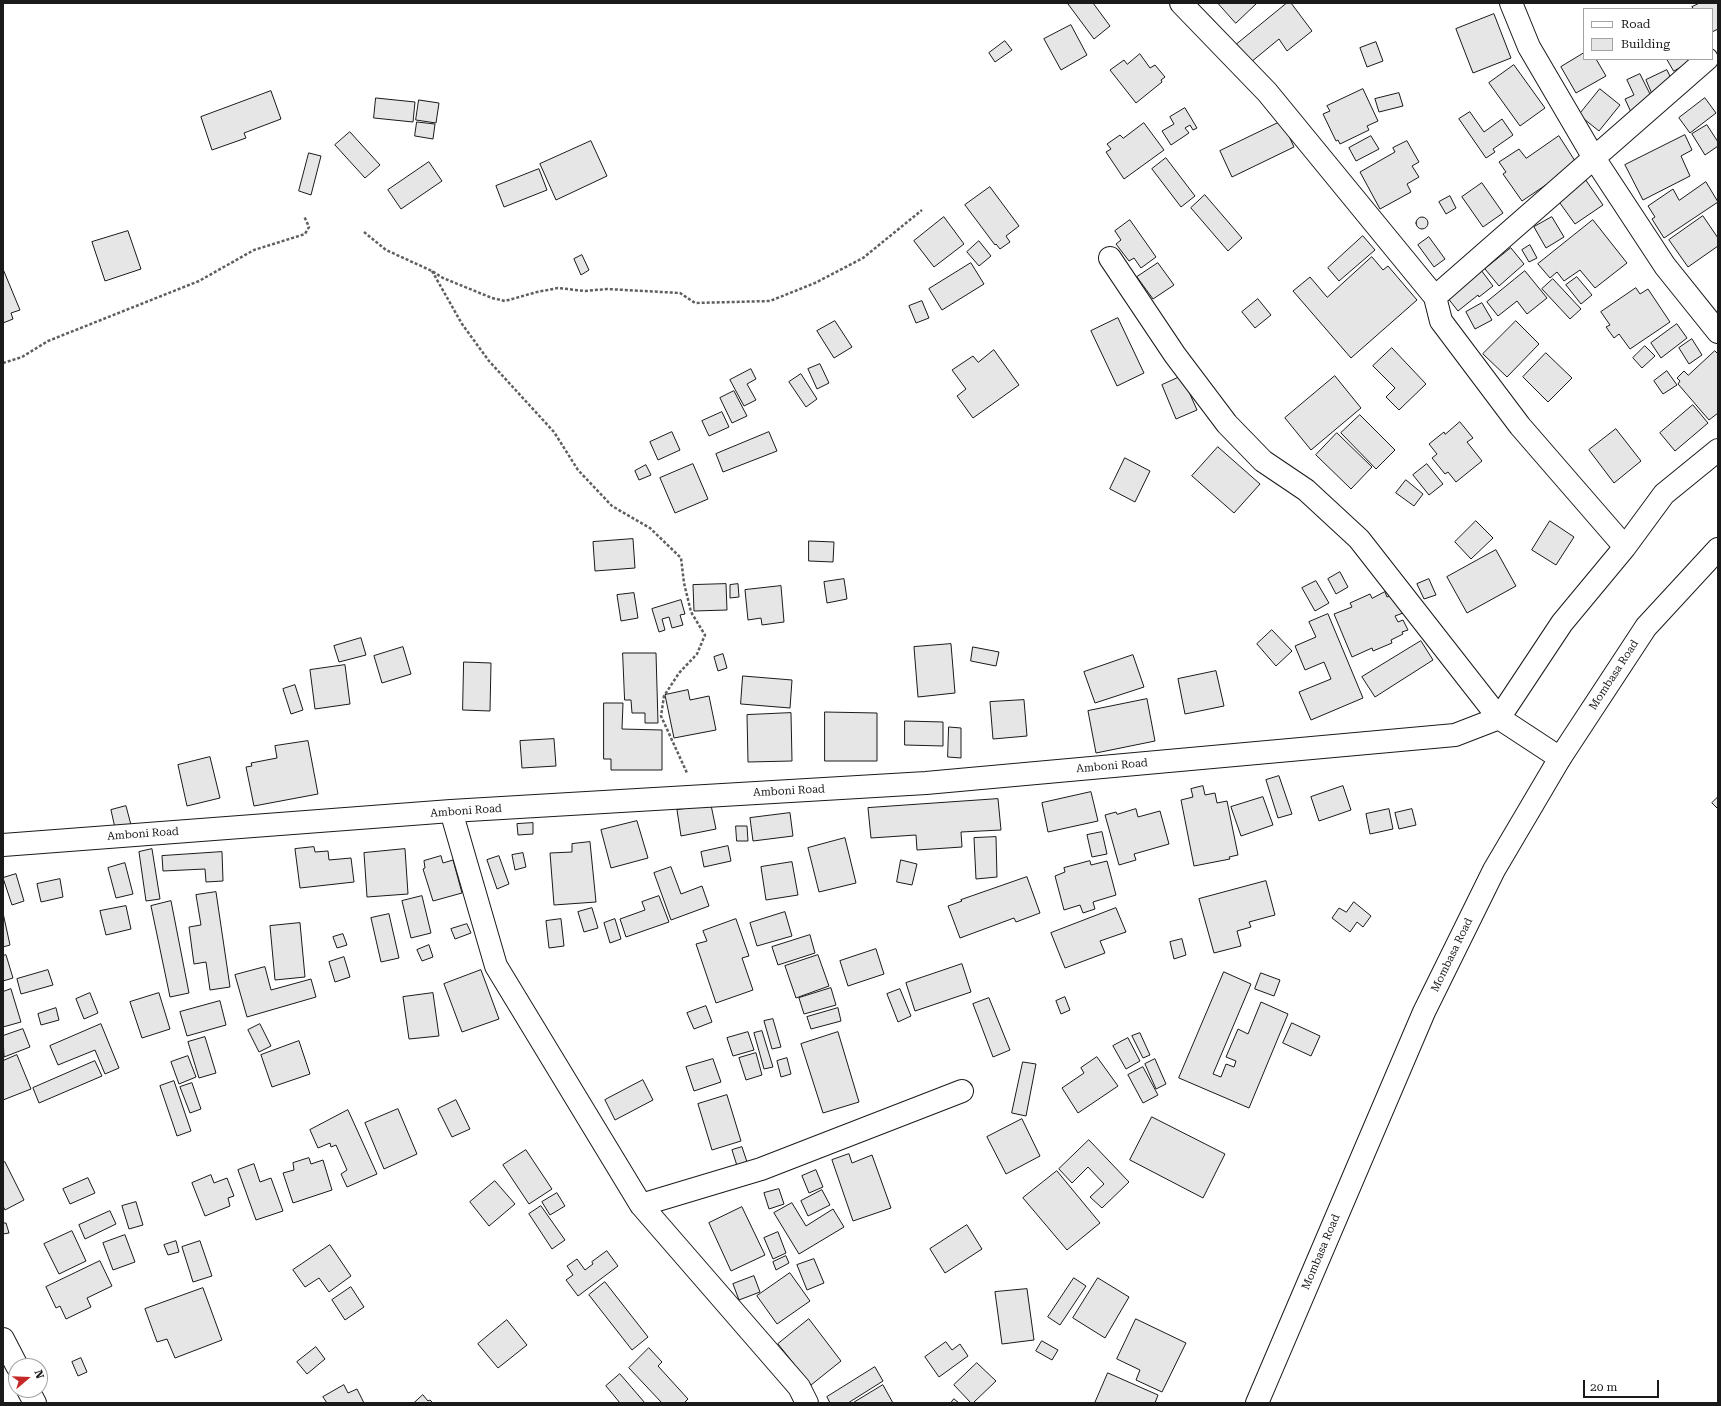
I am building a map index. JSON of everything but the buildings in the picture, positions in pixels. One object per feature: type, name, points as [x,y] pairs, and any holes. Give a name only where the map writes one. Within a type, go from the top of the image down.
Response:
[{"type":"main road","points":[[1181,3],[1267,92],[1435,297],[1441,321],[1520,426],[1625,547]]},
{"type":"main road","points":[[1511,3],[1530,47],[1594,158],[1665,266],[1718,332]]},
{"type":"main road","points":[[1435,297],[1706,60]]},
{"type":"main road","points":[[1110,258],[1176,355],[1227,424],[1263,462],[1306,490],[1359,539],[1499,718],[1560,758]]},
{"type":"main road","points":[[1499,718],[1562,623],[1625,547],[1664,494],[1718,450]]},
{"type":"main road","name":"Mombasa Road","points":[[1257,1403],[1424,1012],[1494,870],[1560,758],[1646,626],[1718,549]]},
{"type":"main road","name":"Amboni Road","points":[[3,845],[451,811],[926,783],[1455,735],[1499,718]]},
{"type":"main road","points":[[451,811],[496,966],[641,1205],[799,1387],[807,1403]]},
{"type":"main road","points":[[641,1205],[761,1169],[962,1091]]},
{"type":"main road","points":[[3,1339],[13,1358]]},
{"type":"path","points":[[364,232],[386,250],[432,271],[443,278],[492,298],[505,301],[558,288],[585,291],[607,289],[680,293],[695,303],[770,301],[815,283],[863,258],[922,210]]},
{"type":"path","points":[[3,363],[22,357],[48,341],[199,281],[254,250],[305,234],[309,227],[304,216]]},
{"type":"path","points":[[432,271],[462,324],[489,361],[554,432],[578,470],[612,506],[650,528],[680,558],[691,612],[705,635],[697,654],[679,673],[664,696],[661,716],[699,796]]}]
